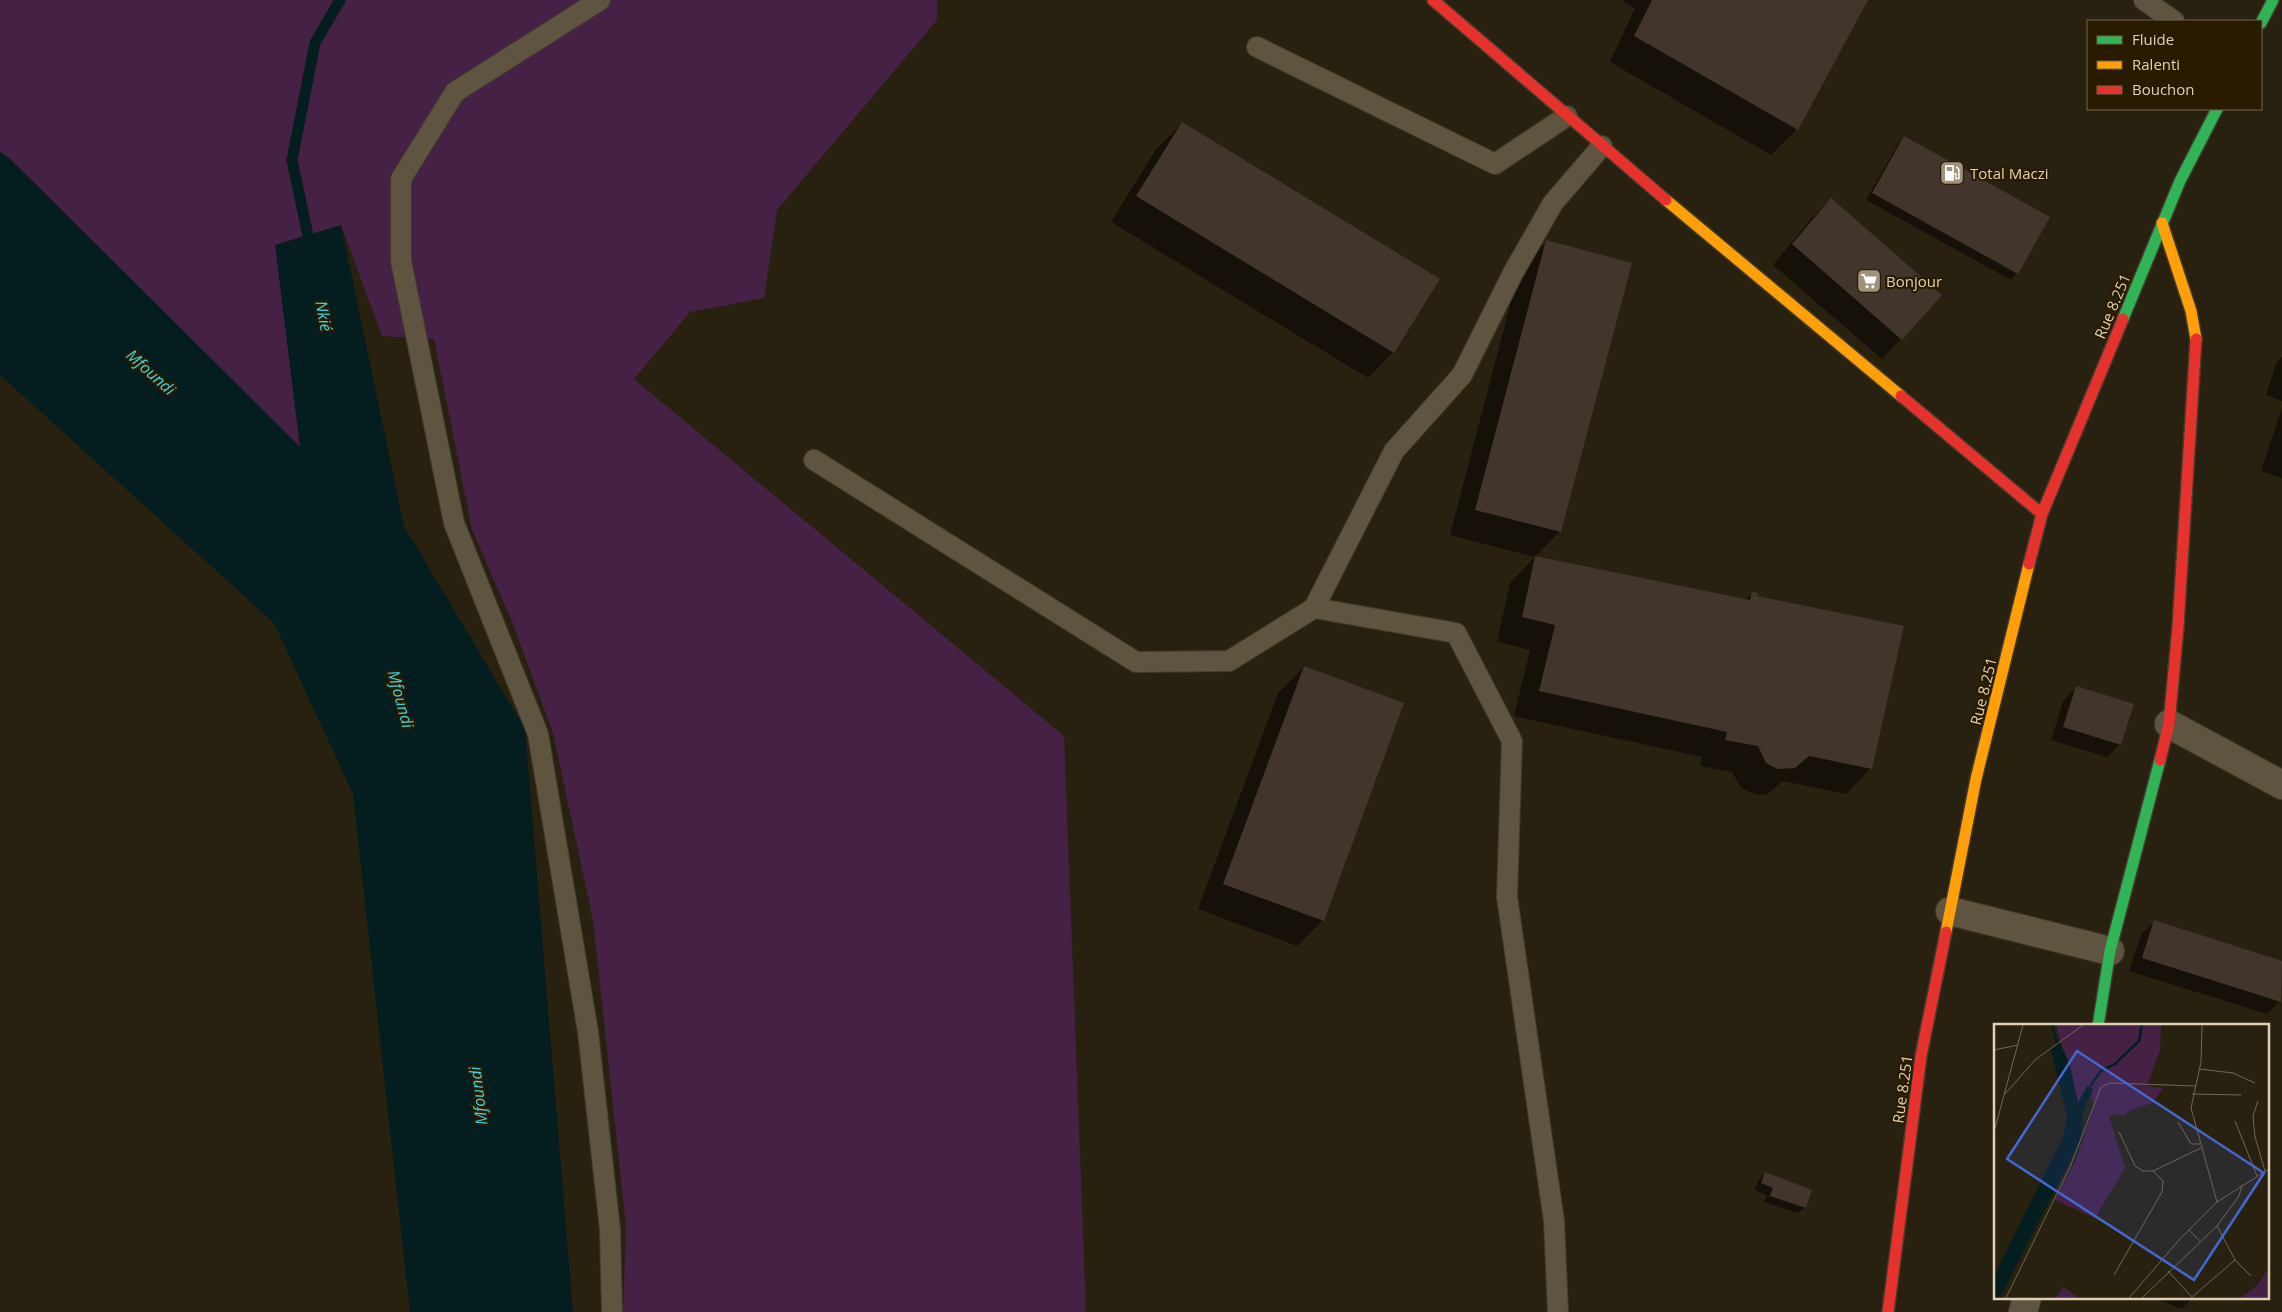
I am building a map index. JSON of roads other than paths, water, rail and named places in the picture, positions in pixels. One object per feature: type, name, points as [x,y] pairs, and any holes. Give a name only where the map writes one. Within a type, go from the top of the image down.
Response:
[{"type":"main road","points":[[1433,0],[1602,146],[2042,514]]},
{"type":"main road","points":[[2262,21],[2272,0]]},
{"type":"main road","name":"Rue 8.251","points":[[1888,1312],[1921,1056],[1976,780],[2042,514],[2180,181],[2216,110]]},
{"type":"main road","points":[[2098,1024],[2110,951],[2169,724],[2178,627],[2196,343],[2191,311],[2162,224]]},
{"type":"street","points":[[2169,724],[2282,785]]},
{"type":"street","points":[[1950,911],[2110,951]]},
{"type":"lane","points":[[600,0],[455,92],[401,179],[400,261],[454,523],[538,734],[588,1032],[610,1229],[612,1312]]},
{"type":"lane","points":[[2144,0],[2173,20]]},
{"type":"lane","points":[[1257,47],[1495,164],[1567,116]]},
{"type":"lane","points":[[814,460],[1136,662],[1229,661],[1314,608],[1394,451],[1462,375],[1513,273],[1553,203],[1602,146]]},
{"type":"lane","points":[[1314,608],[1456,633],[1512,741],[1507,897],[1554,1221],[1558,1312]]},
{"type":"water","name":"Mfoundi","points":[[0,152],[10,159],[300,447],[275,245],[341,225],[404,526],[525,729],[573,1312],[410,1312],[353,794],[274,623],[0,375]]},
{"type":"waterway","name":"Nkié","points":[[311,250],[292,160],[315,43],[340,0]]},
{"type":"place","name":"Total Maczi","points":[[1952,173]]},
{"type":"place","name":"Bonjour","points":[[1869,281]]}]
